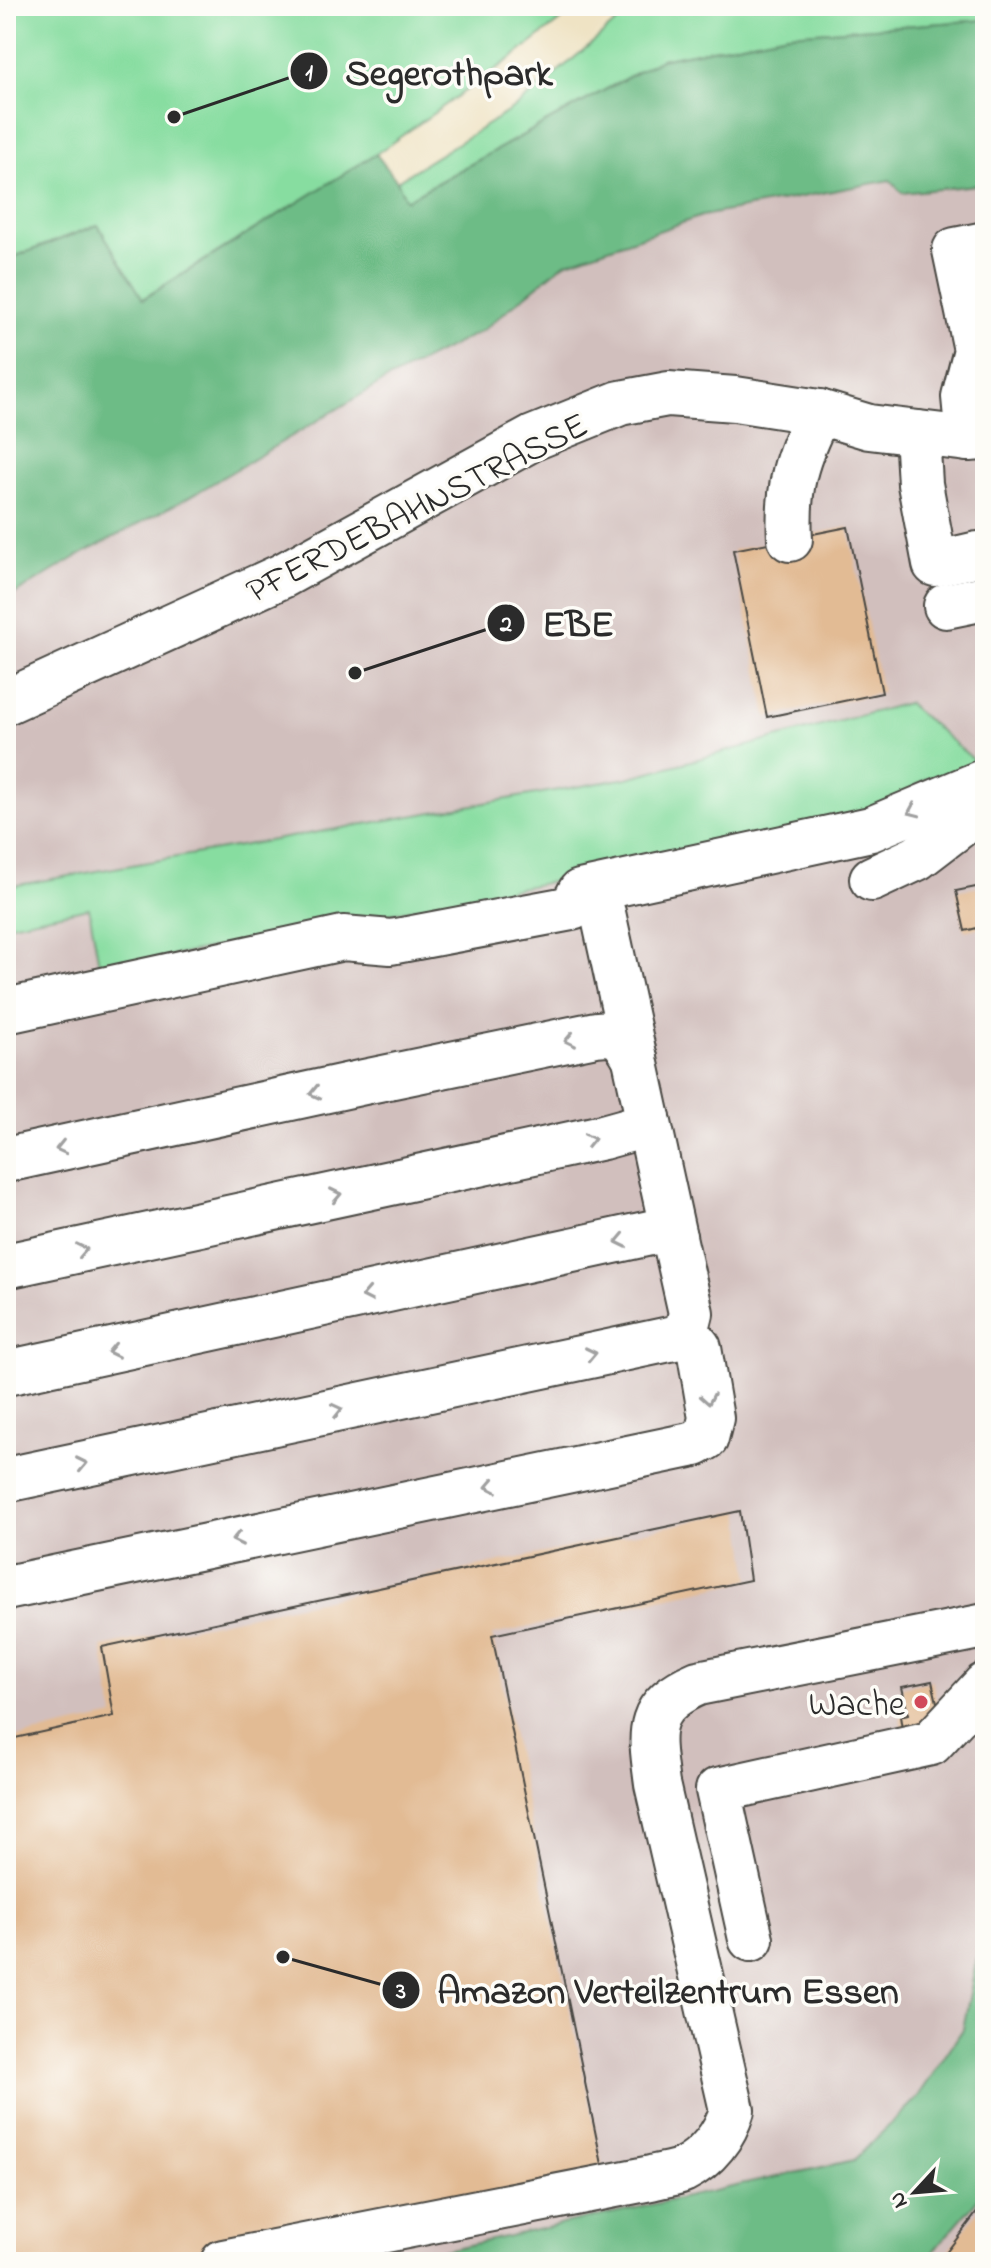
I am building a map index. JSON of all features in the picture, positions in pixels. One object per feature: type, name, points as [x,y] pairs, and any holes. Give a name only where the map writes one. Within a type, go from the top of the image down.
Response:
[{"type":"lane","points":[[976,438],[964,397],[980,349],[955,250],[985,244]]},
{"type":"lane","name":"PFERDEBAHNSTRASSE","points":[[6,702],[282,576],[533,438],[620,403],[668,394],[735,399],[819,412],[869,427],[976,438]]},
{"type":"lane","points":[[790,539],[788,505],[799,452],[819,412]]},
{"type":"lane","points":[[917,433],[920,484],[935,564],[978,554]]},
{"type":"lane","points":[[6,1011],[343,938],[391,942],[801,859],[985,781]]},
{"type":"lane","points":[[872,879],[917,858],[972,816],[985,812]]},
{"type":"lane","points":[[585,904],[702,889]]},
{"type":"lane","points":[[585,904],[635,1058],[691,1313],[687,1329],[679,1337]]},
{"type":"lane","points":[[6,1035],[171,1000],[186,972]]},
{"type":"lane","points":[[6,1160],[596,1034],[611,1032],[624,1039],[635,1058]]},
{"type":"lane","points":[[6,1266],[603,1137],[639,1127],[648,1118]]},
{"type":"lane","points":[[6,1373],[664,1230],[674,1237]]},
{"type":"lane","points":[[6,1480],[679,1337],[691,1338],[699,1348],[711,1418],[706,1438],[695,1444],[6,1588]]},
{"type":"lane","points":[[223,2262],[651,2178],[682,2170],[706,2154],[728,2126],[732,2110],[657,1784],[653,1729],[659,1710],[675,1693],[698,1683],[974,1628]]},
{"type":"lane","points":[[751,1939],[718,1790],[931,1743],[985,1685]]},
{"type":"shaded area","points":[[891,180],[903,193],[985,184],[985,1917],[963,2029],[917,2098],[854,2161],[391,2262],[6,2262],[6,925],[89,908],[100,970],[866,820],[926,779],[979,765],[907,703],[627,778],[6,887],[6,599],[78,556],[193,495],[386,380],[483,330],[565,263],[702,216]]},
{"type":"shaded area","points":[[985,2191],[985,2262],[924,2262]]},
{"type":"green space","points":[[6,6],[579,6],[516,55],[376,154],[142,299],[97,225],[6,260]]},
{"type":"green space","points":[[636,6],[985,6],[985,20],[788,34],[661,59],[406,200],[397,181],[517,106]]},
{"type":"green space","points":[[985,20],[985,184],[902,193],[890,180],[702,216],[565,263],[483,330],[386,380],[193,495],[78,556],[6,599],[6,260],[98,225],[143,299],[376,154],[397,181],[406,200],[661,59],[788,34]]},
{"type":"green space","points":[[907,703],[980,765],[926,779],[866,820],[100,970],[89,908],[6,925],[6,887],[627,778]]},
{"type":"green space","points":[[985,1917],[985,2191],[924,2262],[391,2262],[854,2160],[917,2098],[963,2029]]},
{"type":"building","points":[[848,527],[882,693],[767,717],[733,550]]},
{"type":"building","points":[[985,877],[985,926],[965,931],[956,891],[981,886],[978,879]]},
{"type":"building","points":[[740,1511],[750,1580],[492,1635],[604,2174],[166,2262],[6,2262],[6,1740],[114,1716],[102,1647]]},
{"type":"building","name":"Wache","points":[[932,1681],[941,1720],[902,1729],[900,1716],[908,1714],[902,1687]]},
{"type":"building","points":[[985,2202],[985,2262],[939,2262]]},
{"type":"place","name":"Segerothpark","points":[[174,117]]},
{"type":"place","name":"EBE","points":[[355,673]]},
{"type":"place","name":"Wache","points":[[921,1702]]},
{"type":"place","name":"Amazon Verteilzentrum Essen","points":[[283,1957]]}]
